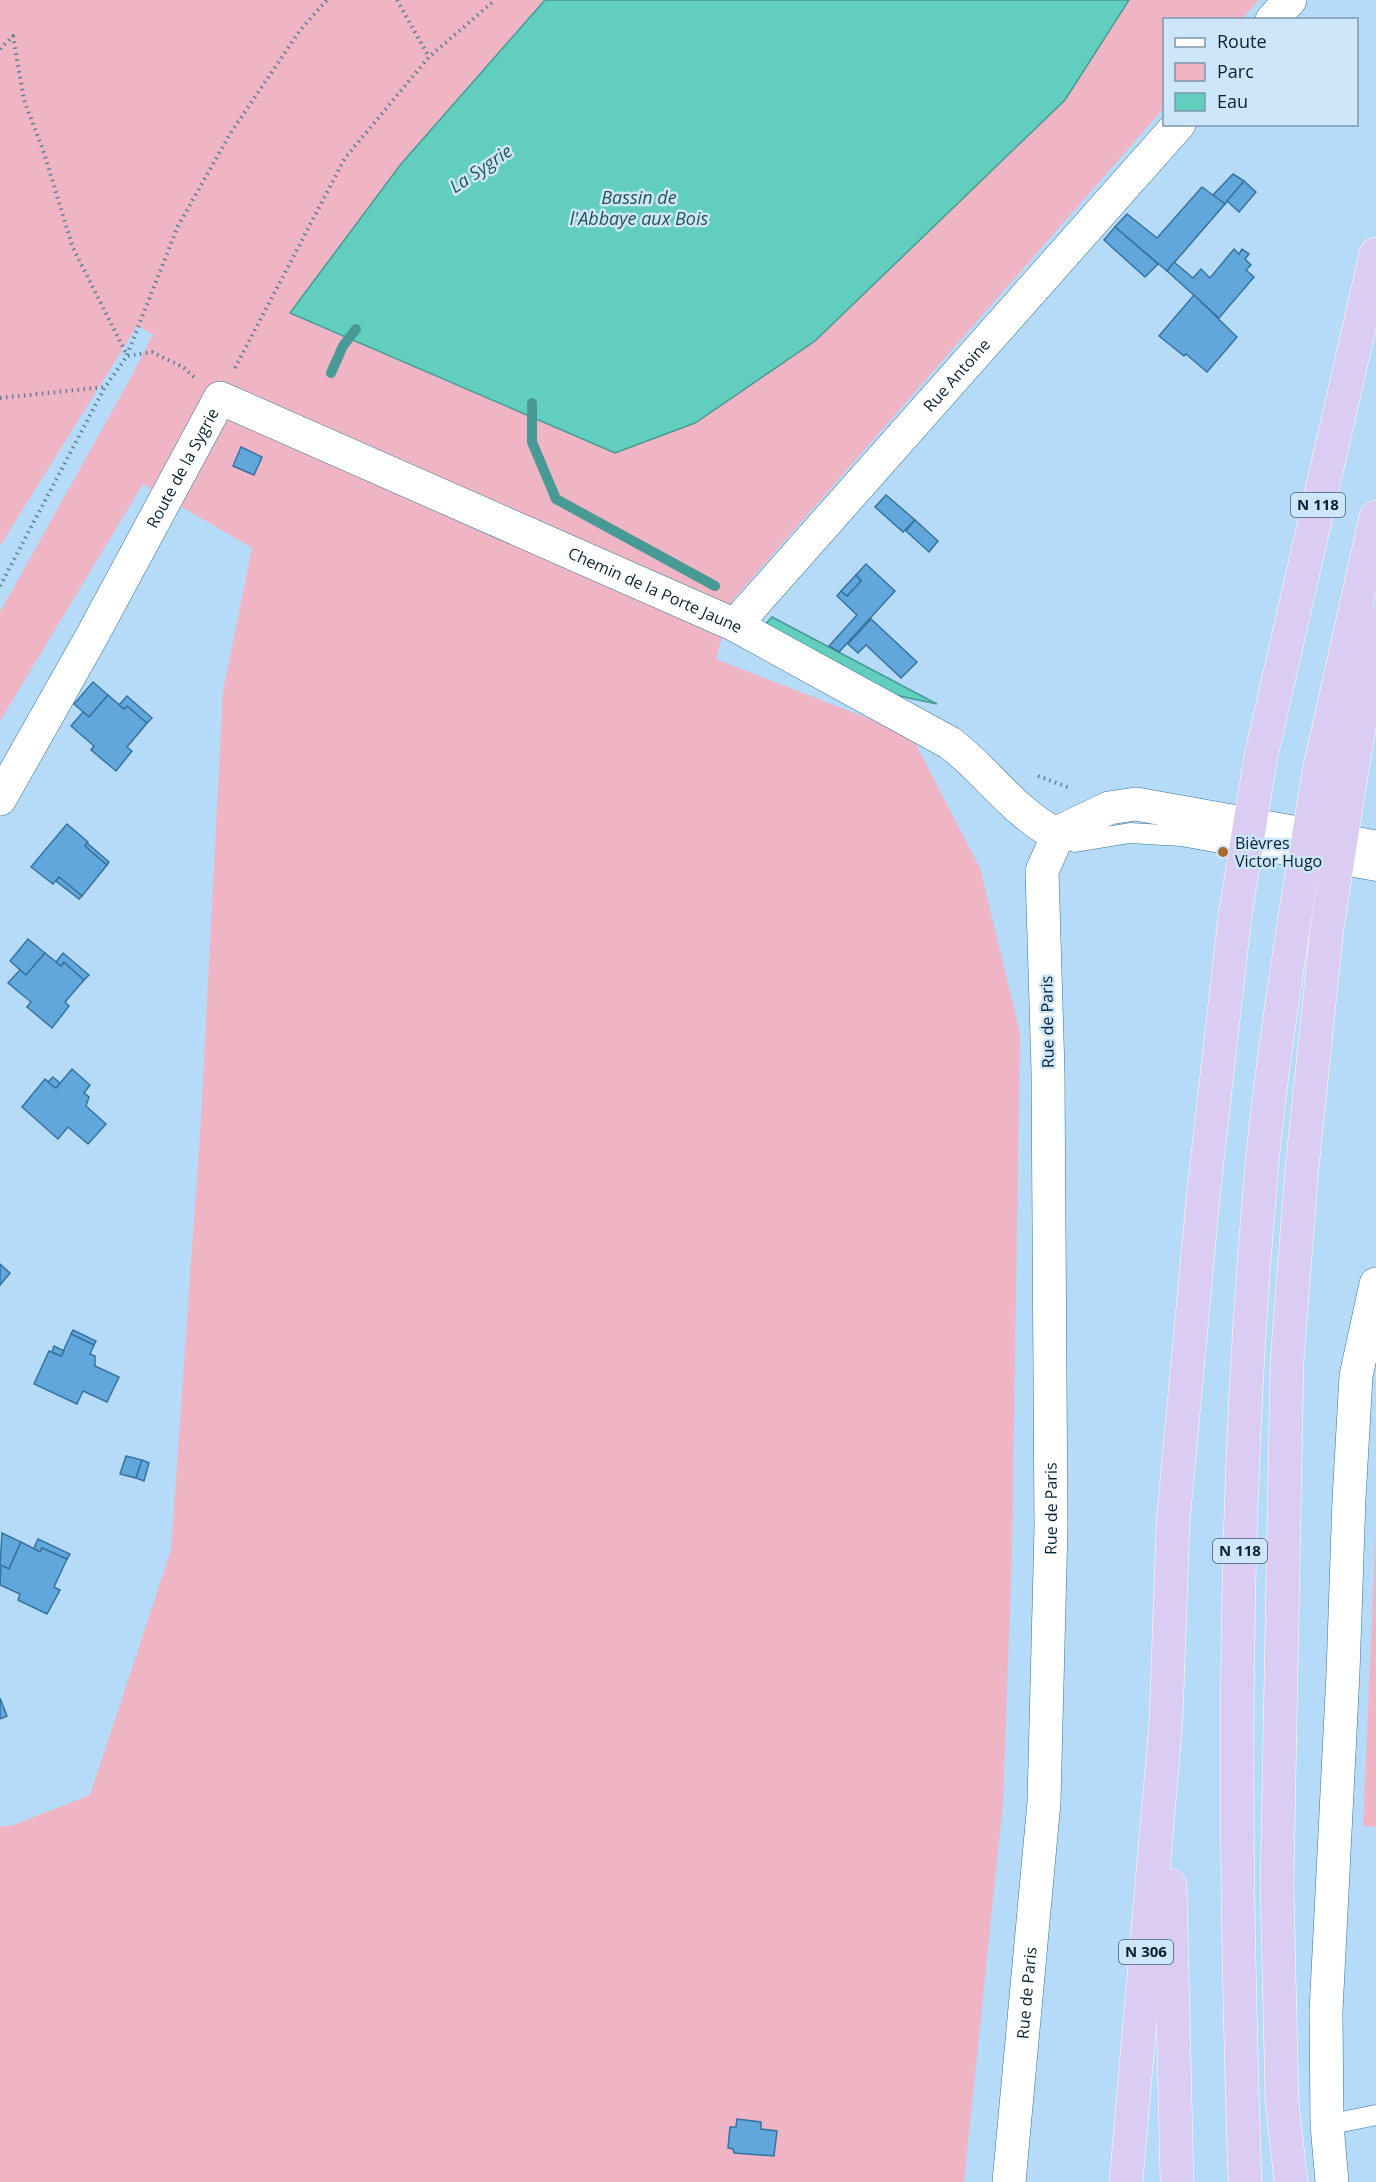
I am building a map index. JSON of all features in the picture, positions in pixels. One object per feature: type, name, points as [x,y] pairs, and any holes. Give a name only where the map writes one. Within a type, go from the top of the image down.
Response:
[{"type":"highway","name":"N 118","points":[[1177,2182],[1167,1721],[1173,1523],[1203,1198],[1235,915],[1262,756],[1376,254]]},
{"type":"highway","name":"N 118","points":[[1245,2182],[1239,2016],[1238,1789],[1241,1475],[1259,1200],[1294,923],[1320,767],[1376,517]]},
{"type":"highway","points":[[1291,2182],[1282,2102],[1277,1885],[1287,1361],[1303,1157],[1327,928],[1362,712],[1376,554]]},
{"type":"highway","name":"N 306","points":[[1126,2182],[1167,1721]]},
{"type":"street","points":[[1274,18],[1290,0]]},
{"type":"street","name":"Rue Antoine","points":[[735,625],[1177,126]]},
{"type":"street","name":"Chemin de la Porte Jaune","points":[[220,398],[735,625],[950,743],[977,764],[1037,825],[1058,835]]},
{"type":"street","name":"Route de la Sygrie","points":[[0,799],[92,636],[220,398]]},
{"type":"street","points":[[1101,796],[1376,847]]},
{"type":"street","points":[[1058,835],[1076,823],[1109,808],[1136,804]]},
{"type":"street","name":"Rue de Paris","points":[[1009,2182],[1044,1802],[1051,1528],[1048,1071],[1042,871],[1058,835]]},
{"type":"street","points":[[1332,2182],[1327,2126],[1326,2012],[1350,1476],[1356,1376],[1376,1284]]},
{"type":"lane","points":[[1058,835],[1075,842],[1130,833],[1181,836],[1376,871]]},
{"type":"lane","points":[[1327,2126],[1376,2115]]},
{"type":"path","points":[[0,586],[105,387],[127,356],[178,226],[224,144],[301,29],[327,0]]},
{"type":"path","points":[[397,0],[429,57]]},
{"type":"path","points":[[220,398],[345,158],[429,57],[495,0]]},
{"type":"path","points":[[0,49],[12,36],[24,100],[43,150],[73,248],[127,356]]},
{"type":"path","name":"Route de la Sygrie","points":[[127,356],[152,352],[183,368],[220,398]]},
{"type":"path","points":[[0,398],[105,387]]},
{"type":"green space","points":[[0,0],[545,0],[401,164],[290,313],[1065,100],[1129,0],[1259,0],[1243,18],[1163,18],[1163,109],[732,601],[716,659],[911,735],[980,868],[1020,1033],[1012,1555],[1003,1803],[964,2182],[0,2182],[0,1826],[11,1826],[90,1795],[171,1550],[201,1119],[223,691],[252,548],[143,484],[0,721],[0,612],[153,334],[137,326],[0,546]]},
{"type":"green space","points":[[1376,1529],[1376,1827],[1363,1826]]},
{"type":"water","name":"Bassin de l'Abbaye aux Bois","points":[[545,0],[1129,0],[1065,100],[815,341],[695,423],[615,453],[290,313],[401,164]]},
{"type":"water","points":[[772,617],[937,704],[890,694],[763,627]]},
{"type":"building","points":[[1233,174],[1244,181],[1225,204],[1213,195]]},
{"type":"building","points":[[1244,181],[1256,192],[1239,212],[1227,201]]},
{"type":"building","points":[[1202,187],[1225,204],[1167,271],[1115,227],[1127,214],[1157,238]]},
{"type":"building","points":[[1115,227],[1158,264],[1145,277],[1104,240]]},
{"type":"building","points":[[1234,249],[1239,254],[1242,249],[1249,254],[1245,259],[1251,265],[1246,270],[1254,277],[1219,318],[1167,271],[1174,262],[1193,278],[1201,269],[1210,278]]},
{"type":"building","points":[[1194,295],[1237,337],[1207,372],[1159,336]]},
{"type":"building","points":[[241,447],[262,457],[254,475],[233,466]]},
{"type":"building","points":[[886,495],[915,520],[903,532],[875,507]]},
{"type":"building","points":[[915,520],[938,541],[929,552],[906,531]]},
{"type":"building","points":[[866,564],[895,591],[839,652],[829,646],[857,615],[837,596],[841,591],[847,596],[861,581],[856,575]]},
{"type":"building","points":[[856,575],[861,581],[847,596],[841,591]]},
{"type":"building","points":[[871,619],[917,662],[901,678],[866,645],[858,653],[848,644]]},
{"type":"building","points":[[93,682],[108,695],[89,717],[74,704]]},
{"type":"building","points":[[108,695],[124,709],[127,706],[147,723],[127,747],[132,751],[116,771],[91,750],[94,746],[71,726],[83,712],[89,717]]},
{"type":"building","points":[[127,696],[152,718],[147,723],[127,706],[124,709],[119,705]]},
{"type":"building","points":[[67,824],[88,842],[85,846],[107,865],[82,896],[59,877],[53,884],[31,867]]},
{"type":"building","points":[[87,843],[109,862],[107,865],[85,846]]},
{"type":"building","points":[[59,877],[82,896],[79,899],[56,881]]},
{"type":"building","points":[[28,939],[45,953],[26,975],[10,961]]},
{"type":"building","points":[[45,953],[61,966],[64,962],[84,980],[65,1002],[69,1006],[52,1028],[27,1007],[31,1002],[8,983],[20,970],[26,975]]},
{"type":"building","points":[[63,953],[89,975],[84,980],[64,962],[61,966],[56,962]]},
{"type":"building","points":[[72,1069],[90,1085],[84,1093],[89,1097],[86,1106],[106,1124],[88,1144],[68,1127],[58,1139],[22,1107],[45,1079],[56,1088]]},
{"type":"building","points":[[53,1077],[60,1083],[56,1088],[48,1082]]},
{"type":"building","points":[[0,1264],[10,1273],[0,1285]]},
{"type":"building","points":[[73,1330],[96,1341],[94,1345],[71,1334]]},
{"type":"building","points":[[71,1334],[94,1345],[90,1354],[95,1356],[95,1366],[119,1377],[107,1402],[83,1391],[77,1404],[34,1384],[49,1351],[61,1356]]},
{"type":"building","points":[[54,1346],[64,1351],[61,1356],[52,1352]]},
{"type":"building","points":[[126,1456],[142,1460],[136,1478],[120,1474]]},
{"type":"building","points":[[142,1460],[149,1463],[144,1481],[136,1478]]},
{"type":"building","points":[[2,1533],[21,1542],[9,1569],[0,1565]]},
{"type":"building","points":[[38,1539],[70,1554],[67,1559],[42,1548],[40,1552],[34,1548]]},
{"type":"building","points":[[21,1542],[40,1552],[42,1548],[67,1559],[54,1587],[60,1590],[47,1614],[18,1600],[20,1594],[0,1585],[1,1565],[9,1569]]},
{"type":"building","points":[[0,1698],[7,1716],[0,1719]]},
{"type":"building","points":[[737,2119],[761,2122],[761,2129],[777,2131],[774,2156],[734,2153],[733,2149],[728,2148],[730,2127],[736,2127]]},
{"type":"waterway","name":"La Sygrie","points":[[331,373],[343,346],[356,329]]},
{"type":"waterway","points":[[532,403],[532,442],[556,499],[715,586]]},
{"type":"place","name":"Bièvres Victor Hugo","points":[[1223,852]]}]
